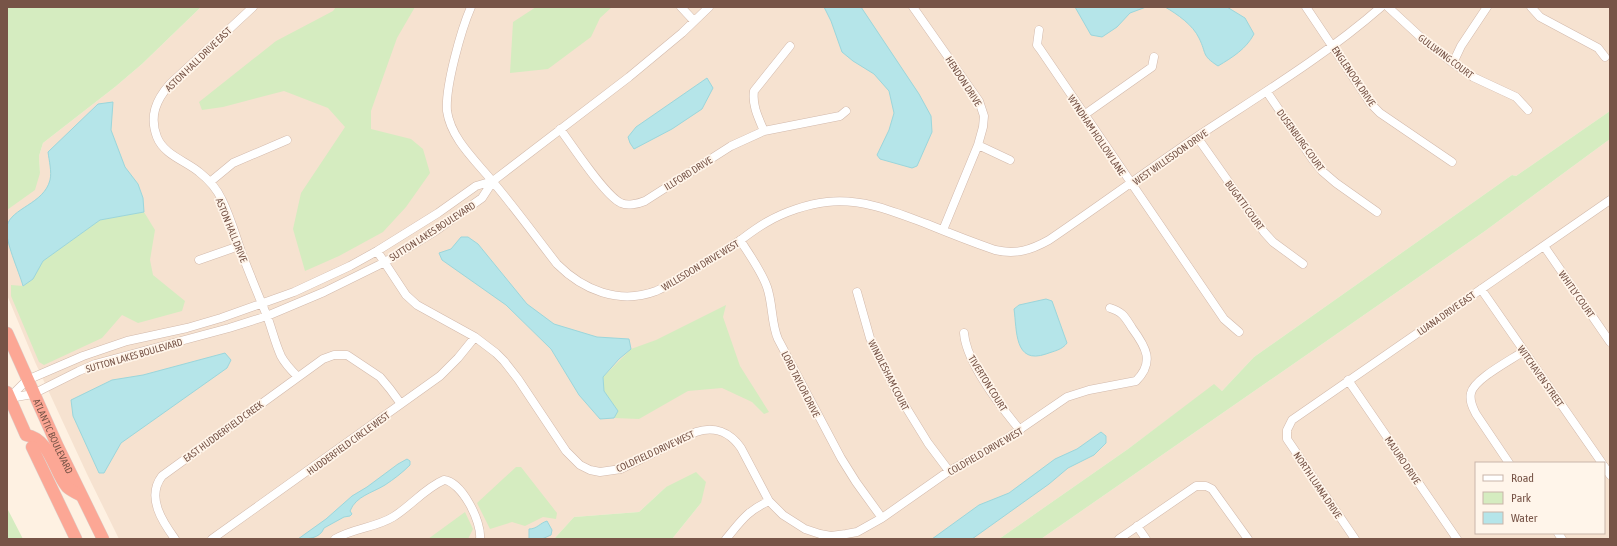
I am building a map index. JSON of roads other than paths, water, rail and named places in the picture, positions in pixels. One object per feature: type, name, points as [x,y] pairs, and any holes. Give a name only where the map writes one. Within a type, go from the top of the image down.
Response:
[{"type":"highway","name":"ATLANTIC BOULEVARD","points":[[7,333],[33,394],[101,538]]},
{"type":"highway","points":[[8,395],[26,436],[33,437],[40,442],[49,454],[67,487],[81,496]]},
{"type":"highway","points":[[32,447],[76,539]]},
{"type":"highway","points":[[54,494],[65,505],[80,536],[84,539]]},
{"type":"street","name":"ASTON HALL DRIVE EAST","points":[[154,119],[157,102],[170,84],[253,7]]},
{"type":"street","name":"WILLESDON DRIVE WEST","points":[[471,7],[464,22],[448,88],[448,112],[460,141],[557,264],[568,275],[580,283],[604,293],[628,296],[657,290],[686,275],[768,221],[793,210],[826,202],[854,202],[880,207],[944,230]]},
{"type":"street","points":[[681,7],[694,21]]},
{"type":"street","name":"SUTTON LAKES BOULEVARD","points":[[8,395],[33,394],[95,364],[229,328],[267,316],[324,292],[385,262],[434,232],[482,198],[493,181],[629,77],[682,33],[709,7]]},
{"type":"street","name":"HENDON DRIVE","points":[[913,7],[979,101],[984,122],[978,145],[944,230]]},
{"type":"street","name":"ENGLENOOK DRIVE","points":[[1306,7],[1333,45],[1371,104],[1380,113],[1452,162]]},
{"type":"street","name":"WEST WILLESDON DRIVE","points":[[944,230],[1003,252],[1026,251],[1050,240],[1333,45],[1364,22],[1381,7]]},
{"type":"street","name":"GULLWING COURT","points":[[1388,7],[1427,43],[1453,63],[1473,77],[1516,97],[1528,110]]},
{"type":"street","points":[[1453,63],[1461,46],[1487,7]]},
{"type":"street","points":[[1531,7],[1540,17],[1598,48],[1605,57]]},
{"type":"street","name":"WYNDHAM HOLLOW LANE","points":[[1039,30],[1037,45],[1224,319],[1239,332]]},
{"type":"street","points":[[764,131],[754,108],[754,91],[790,46]]},
{"type":"street","points":[[1084,115],[1152,67],[1154,56]]},
{"type":"street","name":"DUSENBURG COURT","points":[[1266,92],[1322,171],[1336,183],[1377,212]]},
{"type":"street","name":"ILLFORD DRIVE","points":[[560,129],[608,193],[622,204],[626,204],[645,201],[731,146],[764,131],[840,116],[846,111]]},
{"type":"street","name":"ASTON HALL DRIVE","points":[[154,119],[156,132],[162,146],[198,171],[210,182],[222,199],[282,358],[298,377]]},
{"type":"street","name":"BUGATTI COURT","points":[[1198,137],[1264,232],[1273,242],[1303,264]]},
{"type":"street","points":[[210,182],[233,163],[287,140]]},
{"type":"street","points":[[978,145],[1010,160]]},
{"type":"street","name":"SUTTON LAKES BOULEVARD","points":[[8,395],[27,380],[83,356],[127,341],[187,328],[262,304],[318,281],[377,251],[432,217],[476,186],[493,181]]},
{"type":"street","name":"LUANA DRIVE EAST","points":[[1286,430],[1292,420],[1348,380],[1481,288],[1609,204]]},
{"type":"street","name":"LORD TAYLOR DRIVE","points":[[740,240],[767,285],[775,332],[778,339],[841,458],[882,518]]},
{"type":"street","points":[[199,260],[239,246]]},
{"type":"street","name":"WHITLY COURT","points":[[1544,246],[1610,342]]},
{"type":"street","name":"COLDFIELD DRIVE WEST","points":[[377,251],[406,295],[417,304],[475,337],[496,353],[508,366],[566,452],[580,465],[590,470],[600,472],[621,469],[704,429],[723,432],[736,440],[769,501],[782,515],[805,529],[831,536],[857,532],[882,518],[949,471],[997,445],[1071,395],[1136,381],[1146,368],[1145,346],[1120,311],[1110,308]]},
{"type":"street","name":"WITCHAVEN STREET","points":[[1481,288],[1601,462]]},
{"type":"street","name":"WINDLESHAM COURT","points":[[857,292],[870,338],[896,391],[928,443],[949,471]]},
{"type":"street","name":"TIVERTON COURT","points":[[964,332],[965,343],[974,366],[1007,415],[1020,430]]},
{"type":"street","points":[[151,336],[155,348]]},
{"type":"street","name":"HUDDERFIELD CIRCLE WEST","points":[[212,539],[449,368],[475,337]]},
{"type":"street","points":[[1508,462],[1472,406],[1471,393],[1477,383],[1524,351]]},
{"type":"street","name":"EAST HUDDERFIELD CREEK","points":[[175,539],[155,504],[155,490],[158,481],[165,473],[327,357],[339,354],[346,355],[380,377],[401,404]]},
{"type":"street","name":"MAJURO DRIVE","points":[[1348,380],[1457,539]]},
{"type":"street","name":"NORTH LUANA DRIVE","points":[[1286,430],[1287,439],[1291,446],[1355,539]]},
{"type":"street","points":[[335,539],[341,535],[380,524],[394,517],[444,480],[450,481],[455,485],[472,509],[479,524],[480,539]]},
{"type":"street","points":[[1119,539],[1199,485],[1212,488],[1248,539]]},
{"type":"street","points":[[726,539],[746,515],[755,508],[769,501]]},
{"type":"street","points":[[1137,526],[1146,539]]},
{"type":"water","points":[[824,7],[861,7],[919,94],[931,116],[932,132],[917,166],[912,168],[880,159],[877,155],[889,130],[894,113],[889,91],[874,74],[842,52],[831,21]]},
{"type":"water","points":[[1075,7],[1146,7],[1130,13],[1117,27],[1102,37],[1091,35]]},
{"type":"water","points":[[1165,7],[1227,7],[1245,18],[1254,34],[1247,44],[1234,56],[1218,66],[1207,57],[1199,38],[1189,24]]},
{"type":"water","points":[[707,78],[713,88],[702,109],[672,129],[634,149],[628,137],[636,127]]},
{"type":"water","points":[[113,102],[111,130],[125,167],[138,184],[143,198],[144,212],[100,220],[43,261],[33,279],[23,286],[12,256],[7,226],[15,215],[41,195],[47,188],[51,173],[48,152],[98,104]]},
{"type":"water","points":[[461,237],[468,237],[478,244],[527,304],[554,324],[597,337],[629,339],[631,349],[619,359],[603,377],[604,391],[618,411],[614,418],[600,419],[579,395],[551,349],[506,305],[442,260],[439,253],[451,249]]},
{"type":"water","points":[[1046,299],[1052,301],[1067,343],[1060,349],[1046,354],[1036,356],[1028,355],[1019,344],[1014,309],[1019,305]]},
{"type":"water","points":[[225,353],[231,360],[227,368],[121,443],[104,473],[99,473],[73,416],[71,400],[112,380],[143,375]]},
{"type":"water","points":[[1101,432],[1106,436],[1106,443],[1094,455],[1068,468],[1049,484],[972,539],[932,539],[979,505],[1009,493],[1055,459],[1077,449]]},
{"type":"water","points":[[407,459],[410,461],[410,465],[388,483],[360,498],[350,511],[352,514],[350,516],[344,517],[324,528],[320,534],[316,536],[298,539],[326,519],[352,496]]},
{"type":"water","points":[[547,521],[552,530],[551,535],[542,539],[529,539],[529,529]]}]
